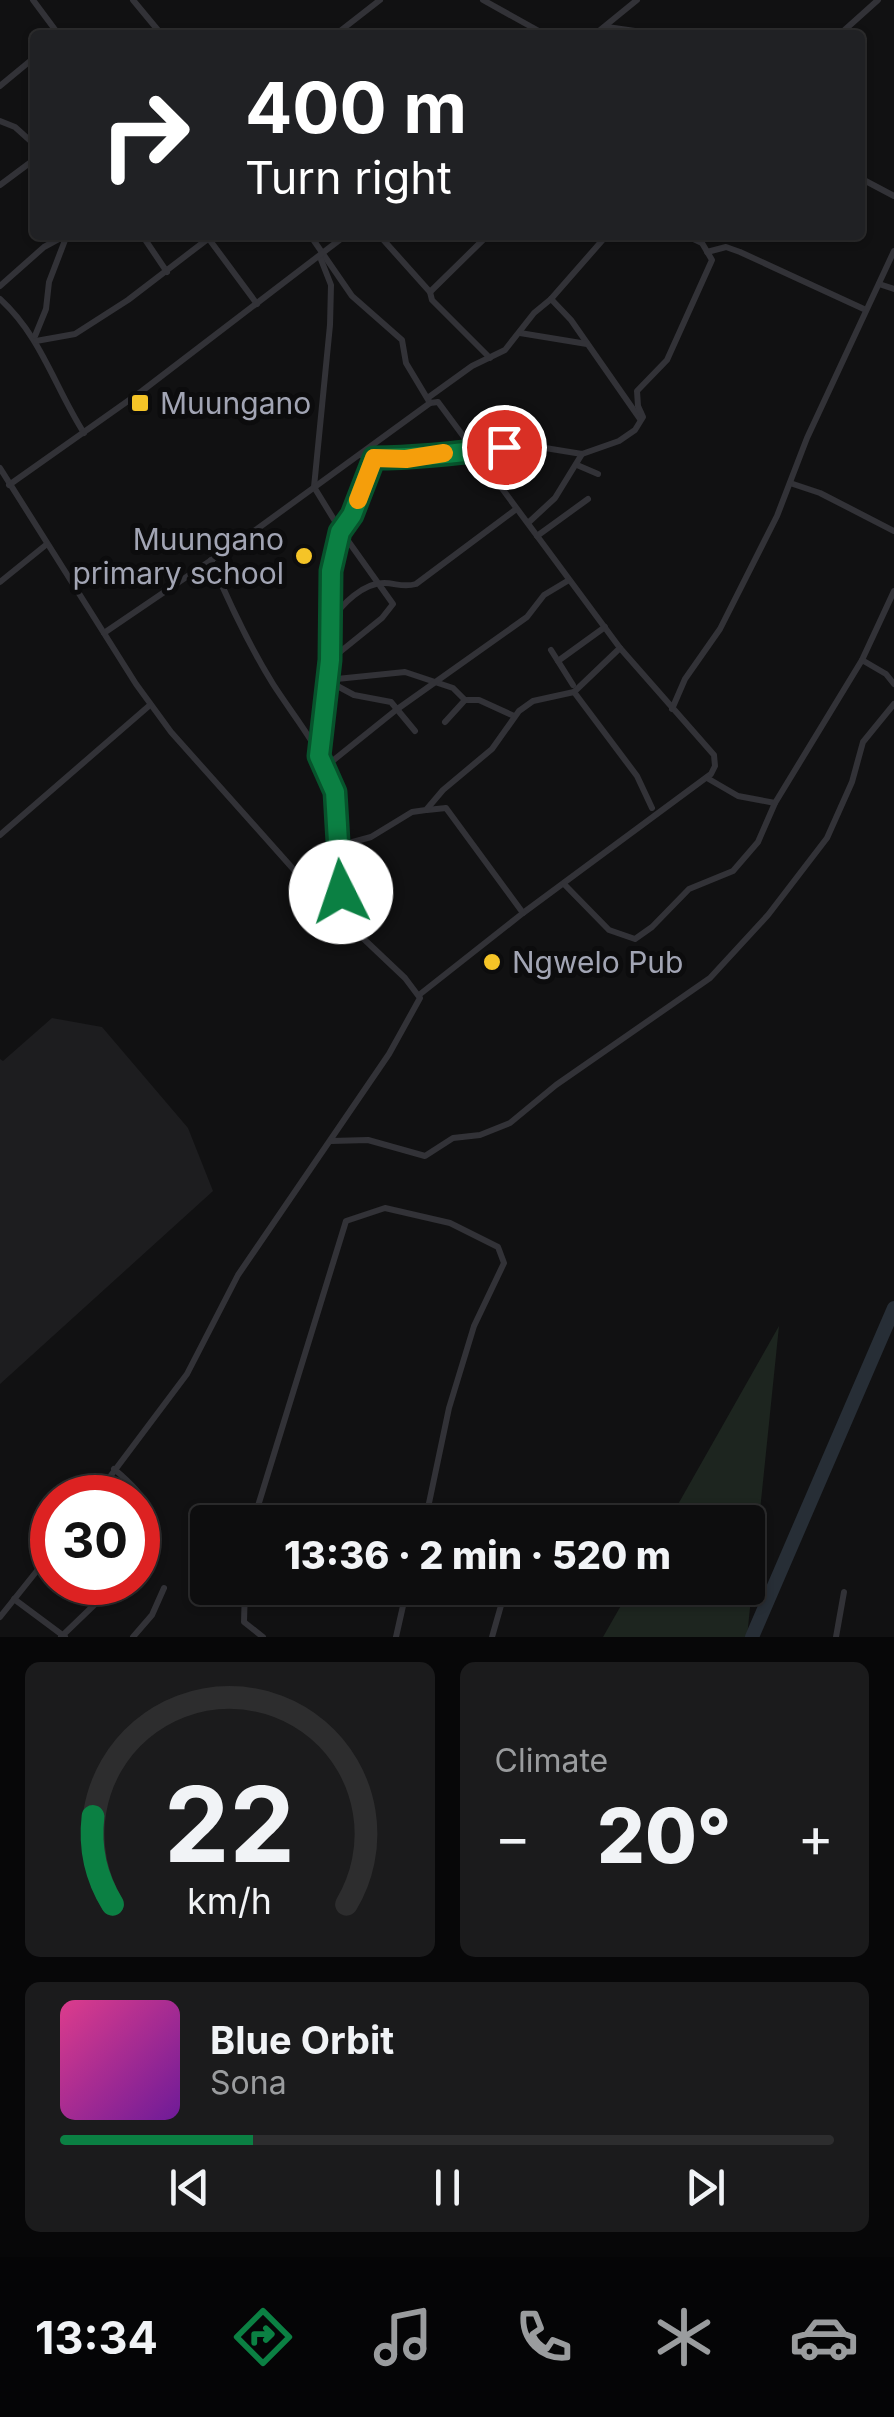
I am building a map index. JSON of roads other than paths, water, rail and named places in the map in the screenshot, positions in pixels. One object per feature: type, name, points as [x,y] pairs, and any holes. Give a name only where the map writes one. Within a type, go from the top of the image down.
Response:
[{"type":"street","points":[[33,0],[56,30]]},
{"type":"street","points":[[132,0],[158,30]]},
{"type":"street","points":[[342,30],[380,0]]},
{"type":"street","points":[[484,0],[537,30]]},
{"type":"street","points":[[602,30],[637,0]]},
{"type":"street","points":[[845,30],[878,0]]},
{"type":"street","points":[[607,27],[628,30]]},
{"type":"street","points":[[0,86],[30,61]]},
{"type":"street","points":[[0,121],[30,140]]},
{"type":"street","points":[[0,185],[30,163]]},
{"type":"street","points":[[865,181],[894,196]]},
{"type":"street","points":[[0,286],[58,240]]},
{"type":"street","points":[[35,339],[64,240]]},
{"type":"street","points":[[145,240],[167,272]]},
{"type":"street","points":[[35,339],[75,334],[167,272],[204,240]]},
{"type":"street","points":[[210,240],[257,304]]},
{"type":"street","points":[[313,240],[352,296],[402,340],[406,362],[430,400],[438,402],[620,648],[710,748],[715,766],[706,778],[419,996]]},
{"type":"street","points":[[9,484],[84,433],[340,240]]},
{"type":"street","points":[[384,240],[430,292],[432,300],[490,358]]},
{"type":"street","points":[[430,292],[483,240]]},
{"type":"street","points":[[104,634],[360,456],[472,366],[506,350],[534,313],[602,240]]},
{"type":"street","points":[[360,456],[406,459],[533,446],[582,454],[619,441],[635,430],[641,420],[636,391],[667,360],[712,260],[702,240]]},
{"type":"street","points":[[708,252],[726,248],[740,252],[866,310]]},
{"type":"street","points":[[672,709],[684,680],[720,629],[743,587],[806,438],[894,251]]},
{"type":"street","points":[[322,256],[331,285],[330,324],[314,487],[340,532],[392,604],[382,618],[330,660]]},
{"type":"street","points":[[878,284],[894,289]]},
{"type":"street","points":[[551,299],[641,420]]},
{"type":"street","points":[[0,300],[35,339],[60,394],[84,433]]},
{"type":"street","points":[[520,333],[588,344]]},
{"type":"street","points":[[528,522],[555,498],[582,454]]},
{"type":"street","points":[[319,756],[330,660],[331,571],[340,532],[352,515],[374,458]]},
{"type":"street","points":[[576,466],[598,474]]},
{"type":"street","points":[[0,468],[150,705],[296,872],[405,978],[419,996],[420,1004],[238,1276],[186,1374],[110,1475]]},
{"type":"street","points":[[790,483],[820,493],[894,531]]},
{"type":"street","points":[[537,536],[588,499]]},
{"type":"street","points":[[332,621],[346,602],[380,583],[407,587],[416,584],[515,510]]},
{"type":"street","points":[[0,582],[47,544]]},
{"type":"street","points":[[211,560],[232,611],[257,656],[326,766],[335,792],[341,892],[337,915]]},
{"type":"street","points":[[326,766],[527,616],[544,595],[570,580]]},
{"type":"street","points":[[564,884],[609,930],[635,939],[688,890],[733,871],[758,842],[775,804],[862,660],[894,591]]},
{"type":"street","points":[[558,661],[605,627]]},
{"type":"street","points":[[426,810],[443,790],[492,749],[514,717],[533,701],[574,689],[620,648]]},
{"type":"street","points":[[551,650],[637,776],[652,808]]},
{"type":"street","points":[[862,660],[886,674],[894,684]]},
{"type":"street","points":[[327,680],[405,672],[432,684],[454,688],[465,700],[479,700],[514,717]]},
{"type":"street","points":[[327,680],[354,695],[391,702],[414,730]]},
{"type":"street","points":[[445,722],[465,700]]},
{"type":"street","points":[[330,1141],[368,1140],[425,1156],[453,1138],[492,1131],[710,978],[768,915],[827,838],[852,782],[863,742],[894,704]]},
{"type":"street","points":[[0,836],[150,705]]},
{"type":"street","points":[[706,778],[738,796],[775,804]]},
{"type":"street","points":[[296,872],[338,846],[371,838],[412,812],[446,808],[523,914]]},
{"type":"street","points":[[258,1505],[346,1222],[385,1208],[450,1222],[498,1248],[504,1263],[469,1343],[449,1408],[428,1505]]},
{"type":"street","points":[[114,1469],[122,1475]]},
{"type":"street","points":[[0,1617],[30,1579]]},
{"type":"street","points":[[133,1637],[152,1615],[164,1588]]},
{"type":"street","points":[[836,1637],[844,1592]]},
{"type":"street","points":[[14,1599],[63,1636],[95,1605]]},
{"type":"street","points":[[244,1605],[244,1622],[263,1637]]},
{"type":"street","points":[[396,1637],[404,1605]]},
{"type":"street","points":[[492,1637],[501,1605]]},
{"type":"waterway","points":[[752,1637],[894,1308]]},
{"type":"place","name":"Muungano","points":[[140,403]]},
{"type":"place","name":"Muungano primary school","points":[[304,556]]},
{"type":"place","name":"Ngwelo Pub","points":[[492,962]]}]
